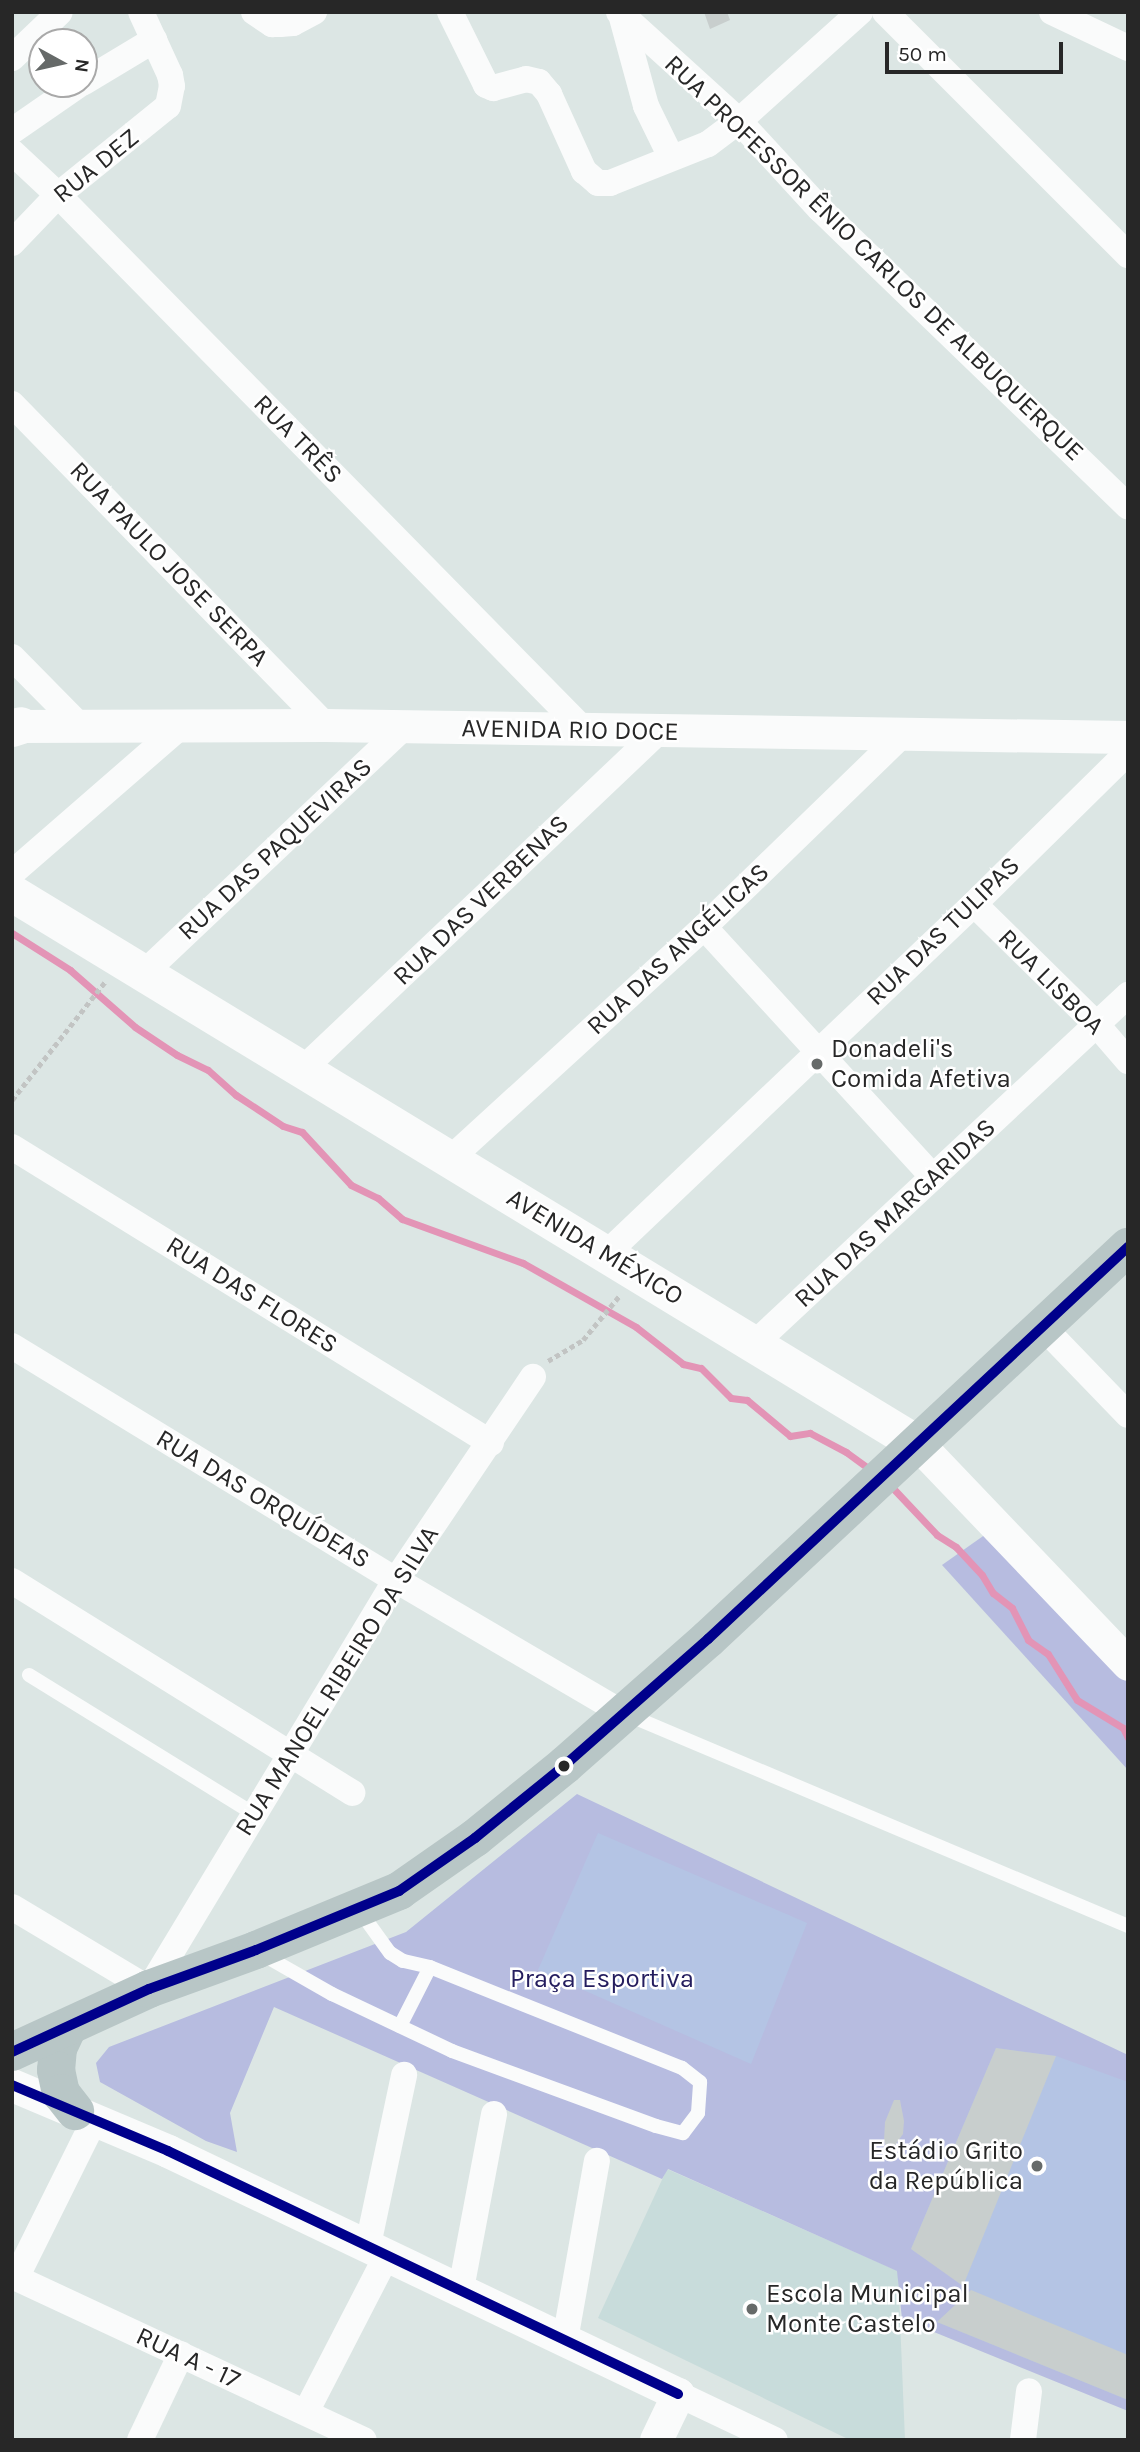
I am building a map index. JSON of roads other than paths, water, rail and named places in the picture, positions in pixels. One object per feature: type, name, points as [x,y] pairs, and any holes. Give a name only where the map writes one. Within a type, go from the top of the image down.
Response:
[{"type":"main road","name":"AVENIDA MÉXICO","points":[[12,893],[754,1344],[907,1454]]},
{"type":"main road","points":[[12,2052],[149,1989],[256,1950],[399,1891],[475,1838],[624,1714],[858,1501],[1128,1247]]},
{"type":"main road","points":[[68,2027],[58,2048],[56,2070],[61,2092],[84,2116]]},
{"type":"street","points":[[12,58],[60,12]]},
{"type":"street","points":[[98,73],[154,40],[141,12]]},
{"type":"street","points":[[256,15],[272,24],[293,23],[314,12]]},
{"type":"street","points":[[450,12],[486,85],[494,88],[526,79],[539,82],[549,93],[584,171],[598,183],[610,183],[708,144],[738,121],[855,14]]},
{"type":"street","points":[[885,12],[1128,255]]},
{"type":"street","points":[[1052,12],[1128,48]]},
{"type":"street","points":[[620,13],[646,106],[671,158]]},
{"type":"street","name":"RUA PROFESSOR ÊNIO CARLOS DE ALBUQUERQUE","points":[[620,13],[738,121],[820,209],[1128,506]]},
{"type":"street","name":"RUA DEZ","points":[[12,243],[58,195],[168,106],[172,86],[154,40]]},
{"type":"street","points":[[12,131],[60,98]]},
{"type":"street","name":"RUA TRÊS","points":[[12,152],[58,195],[582,728]]},
{"type":"street","name":"RUA PAULO JOSE SERPA","points":[[12,404],[325,725]]},
{"type":"street","points":[[12,657],[78,724]]},
{"type":"street","points":[[12,873],[181,725]]},
{"type":"street","name":"AVENIDA RIO DOCE","points":[[15,726],[325,725],[1128,737]]},
{"type":"street","name":"RUA DAS PAQUEVIRAS","points":[[134,966],[404,726]]},
{"type":"street","name":"RUA DAS VERBENAS","points":[[303,1069],[658,732]]},
{"type":"street","name":"RUA DAS ANGÉLICAS","points":[[450,1159],[704,927],[902,735]]},
{"type":"street","name":"RUA DAS TULIPAS","points":[[606,1254],[974,904],[1128,752]]},
{"type":"street","name":"RUA LISBOA","points":[[974,904],[1097,1025],[1128,1061]]},
{"type":"street","points":[[704,927],[933,1177]]},
{"type":"street","name":"RUA DAS MARGARIDAS","points":[[754,1344],[1128,995]]},
{"type":"street","name":"RUA DAS FLORES","points":[[12,1147],[491,1443]]},
{"type":"street","points":[[1043,1327],[1128,1415]]},
{"type":"street","name":"RUA DAS ORQUÍDEAS","points":[[12,1346],[396,1580],[624,1714]]},
{"type":"street","name":"RUA MANOEL RIBEIRO DA SILVA","points":[[149,1989],[396,1580],[491,1443],[533,1377]]},
{"type":"street","name":"AVENIDA MÉXICO","points":[[907,1454],[1128,1664]]},
{"type":"street","points":[[12,1581],[352,1793]]},
{"type":"street","points":[[12,1907],[149,1989]]},
{"type":"street","points":[[306,2412],[378,2249],[404,2074]]},
{"type":"street","points":[[12,2085],[168,2151],[775,2440]]},
{"type":"street","points":[[461,2289],[494,2114]]},
{"type":"street","points":[[14,2277],[84,2116]]},
{"type":"street","points":[[565,2340],[597,2161]]},
{"type":"street","name":"RUA A - 17","points":[[14,2277],[364,2440]]},
{"type":"street","points":[[140,2440],[181,2354]]},
{"type":"street","points":[[1023,2440],[1029,2391]]},
{"type":"street","points":[[656,2440],[678,2395]]},
{"type":"lane","points":[[29,1675],[254,1814]]},
{"type":"lane","points":[[624,1714],[1128,1926]]},
{"type":"lane","points":[[256,1950],[332,1994],[452,2051],[656,2126],[683,2133],[698,2113],[700,2082],[682,2068],[430,1967],[403,1961],[390,1953],[358,1909]]},
{"type":"lane","points":[[400,2026],[430,1967]]},
{"type":"waterway","points":[[12,933],[70,970],[135,1027],[177,1055],[208,1070],[236,1095],[283,1126],[302,1132],[351,1185],[378,1198],[402,1219],[523,1263],[636,1327],[683,1364],[701,1368],[731,1398],[747,1400],[790,1436],[810,1433],[846,1452],[872,1471]]},
{"type":"waterway","points":[[889,1484],[937,1535],[956,1547],[982,1575],[993,1593],[1012,1608],[1028,1640],[1048,1654],[1077,1700],[1123,1728],[1128,1738]]},
{"type":"place","name":"Donadeli's Comida Afetiva","points":[[817,1064]]},
{"type":"place","name":"Estádio Grito da República","points":[[1037,2166]]},
{"type":"place","name":"Escola Municipal Monte Castelo","points":[[752,2309]]},
{"type":"park label","name":"Praça Esportiva","points":[[602,1979]]}]
